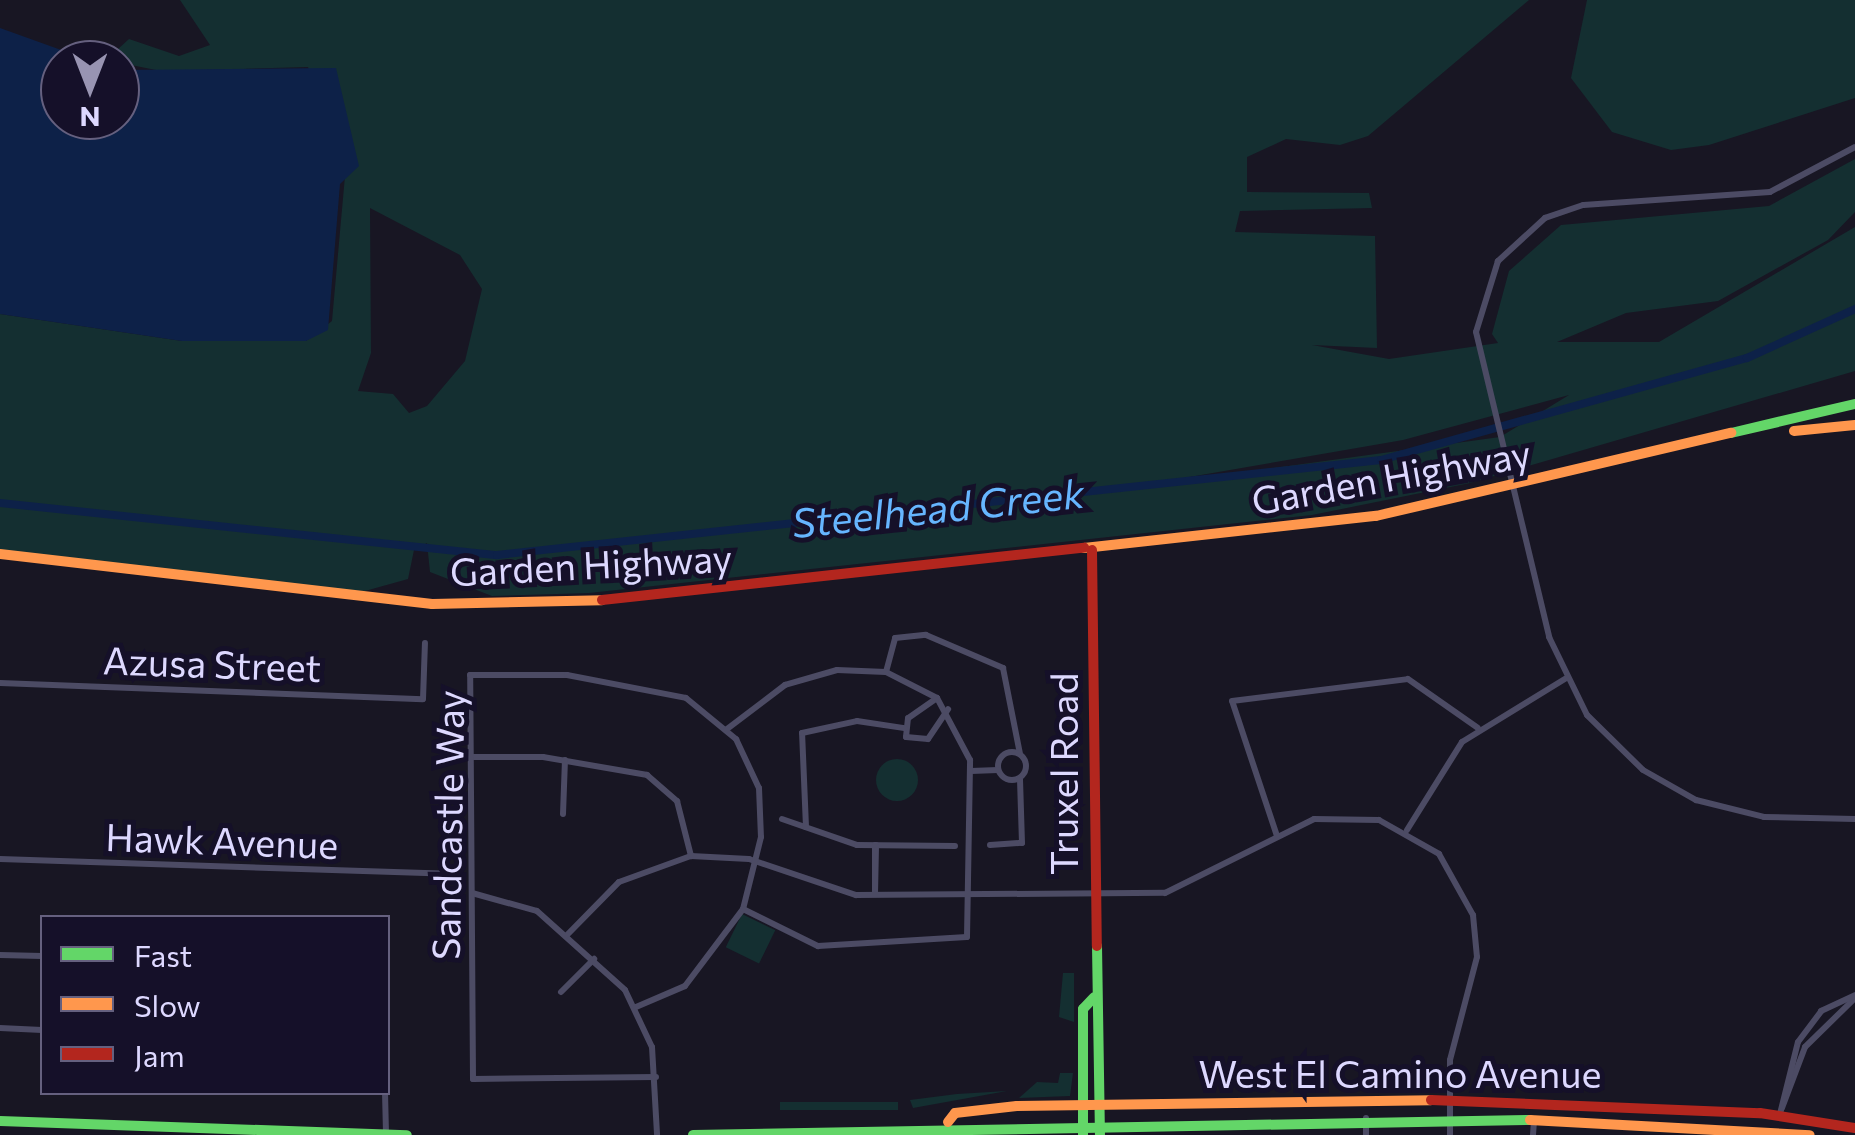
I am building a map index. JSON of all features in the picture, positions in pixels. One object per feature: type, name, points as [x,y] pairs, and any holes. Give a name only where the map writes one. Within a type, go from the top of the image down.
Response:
[{"type":"main road","name":"Garden Highway","points":[[0,554],[510,606],[1092,550],[1338,522],[1513,486],[1855,404]]},
{"type":"main road","name":"Garden Highway","points":[[1657,453],[1855,422]]},
{"type":"main road","name":"Truxel Road","points":[[1092,550],[1094,996],[1100,1129]]},
{"type":"main road","name":"Truxel Road","points":[[1084,1129],[1084,1008],[1094,996]]},
{"type":"main road","name":"West El Camino Avenue","points":[[948,1122],[955,1114],[1100,1104],[1449,1099],[1780,1114],[1855,1128]]},
{"type":"main road","points":[[1778,1133],[1780,1114]]},
{"type":"main road","name":"West El Camino Avenue","points":[[693,1135],[948,1122],[1100,1129],[1449,1116],[1621,1121],[1810,1135]]},
{"type":"main road","points":[[0,1121],[407,1135]]},
{"type":"street","points":[[1855,148],[1770,192],[1582,205],[1536,223],[1498,260],[1480,298],[1484,381],[1566,679],[1610,742],[1680,792],[1752,816],[1855,819]]},
{"type":"street","points":[[886,672],[895,638],[926,635],[1003,668],[1020,754],[1022,843],[990,845]]},
{"type":"street","name":"Azusa Street","points":[[0,683],[423,699],[424,643]]},
{"type":"street","points":[[636,1007],[685,986],[742,909],[756,861],[759,788],[727,729],[802,678],[886,672],[938,698],[948,709],[970,770],[967,937],[952,945],[818,946],[742,909]]},
{"type":"street","name":"Sandcastle Way","points":[[656,1076],[473,1078],[470,676],[566,675],[660,690],[727,729]]},
{"type":"street","points":[[1407,830],[1432,781],[1478,728],[1566,679]]},
{"type":"street","points":[[1277,836],[1232,701],[1408,680],[1478,728]]},
{"type":"street","points":[[904,728],[938,698]]},
{"type":"street","points":[[806,827],[802,733],[857,721],[904,728],[924,742],[948,709]]},
{"type":"street","points":[[998,770],[1009,752],[1020,754]]},
{"type":"street","points":[[470,757],[566,760],[657,780],[682,812],[690,856]]},
{"type":"street","points":[[562,814],[566,760]]},
{"type":"street","points":[[970,770],[998,770],[1020,778]]},
{"type":"street","points":[[568,935],[619,882],[690,856],[756,861],[828,889],[874,894],[1182,890],[1277,836],[1336,816],[1407,830],[1456,876],[1476,929],[1449,1099],[1450,1135]]},
{"type":"street","points":[[782,819],[875,844],[955,846]]},
{"type":"street","points":[[874,894],[875,844]]},
{"type":"street","name":"Hawk Avenue","points":[[0,859],[441,874]]},
{"type":"street","points":[[472,893],[524,905],[568,935],[636,1007],[656,1076],[657,1135]]},
{"type":"street","points":[[0,954],[40,956]]},
{"type":"street","points":[[561,992],[594,960]]},
{"type":"street","points":[[1780,1114],[1798,1042],[1821,1011],[1855,997]]},
{"type":"street","points":[[0,1028],[40,1030]]},
{"type":"street","points":[[385,1095],[386,1134]]},
{"type":"street","points":[[1366,1118],[1366,1135]]},
{"type":"street","points":[[1533,1135],[1534,1118]]},
{"type":"street","points":[[1620,1135],[1621,1121]]},
{"type":"green space","points":[[180,0],[1529,0],[1368,136],[1340,145],[1286,139],[1247,157],[1247,192],[1369,193],[1372,208],[1240,211],[1235,232],[1375,236],[1377,348],[1312,345],[1389,359],[1498,343],[1492,334],[1509,271],[1561,225],[1769,206],[1855,159],[1855,212],[1828,240],[1718,301],[1626,313],[1557,342],[1659,342],[1855,227],[1855,371],[1470,483],[1312,515],[589,593],[492,596],[430,572],[427,543],[414,550],[408,579],[347,596],[0,554],[0,314],[182,341],[306,341],[332,321],[345,176],[308,67],[161,71],[140,67],[140,43],[179,56],[210,45]],"holes":[[[370,208],[460,255],[482,289],[465,361],[427,406],[409,413],[393,394],[358,391],[371,353]],[[1569,395],[1500,437],[1114,490],[1403,440]]]},
{"type":"green space","points":[[1587,0],[1855,0],[1855,98],[1709,145],[1671,150],[1612,132],[1571,78]]},
{"type":"green space","points":[[897,759],[912,765],[918,780],[912,795],[897,801],[882,795],[876,780],[882,765]]},
{"type":"green space","points":[[742,914],[775,930],[759,963],[726,947]]},
{"type":"green space","points":[[1063,973],[1074,973],[1074,1022],[1059,1017]]},
{"type":"green space","points":[[1060,1073],[1073,1073],[1070,1096],[1019,1098],[1037,1082],[1058,1083]]},
{"type":"green space","points":[[1007,1091],[913,1108],[910,1100],[957,1094]]},
{"type":"green space","points":[[780,1102],[898,1102],[898,1110],[780,1110]]},
{"type":"water","points":[[0,28],[40,42],[40,140],[140,140],[140,70],[336,68],[359,166],[340,184],[328,330],[306,341],[182,341],[0,314]]},
{"type":"waterway","name":"Steelhead Creek","points":[[0,503],[497,555],[1381,460],[1747,358],[1855,309]]},
{"type":"traffic: fast","points":[[1731,433],[1855,404]]},
{"type":"traffic: fast","points":[[1097,946],[1100,1135]]},
{"type":"traffic: fast","points":[[1083,1135],[1083,1009],[1094,997]]},
{"type":"traffic: fast","points":[[693,1135],[1530,1120]]},
{"type":"traffic: fast","points":[[0,1121],[407,1135]]},
{"type":"traffic: slow","points":[[1794,431],[1855,425]]},
{"type":"traffic: slow","points":[[1084,548],[1376,516],[1731,433]]},
{"type":"traffic: slow","points":[[0,554],[432,604],[602,600]]},
{"type":"traffic: slow","points":[[948,1122],[955,1113],[1017,1106],[1431,1100]]},
{"type":"traffic: slow","points":[[1530,1120],[1810,1135]]},
{"type":"traffic: jam","points":[[602,600],[1084,548]]},
{"type":"traffic: jam","points":[[1092,550],[1097,946]]},
{"type":"traffic: jam","points":[[1431,1100],[1760,1113],[1855,1128]]}]
